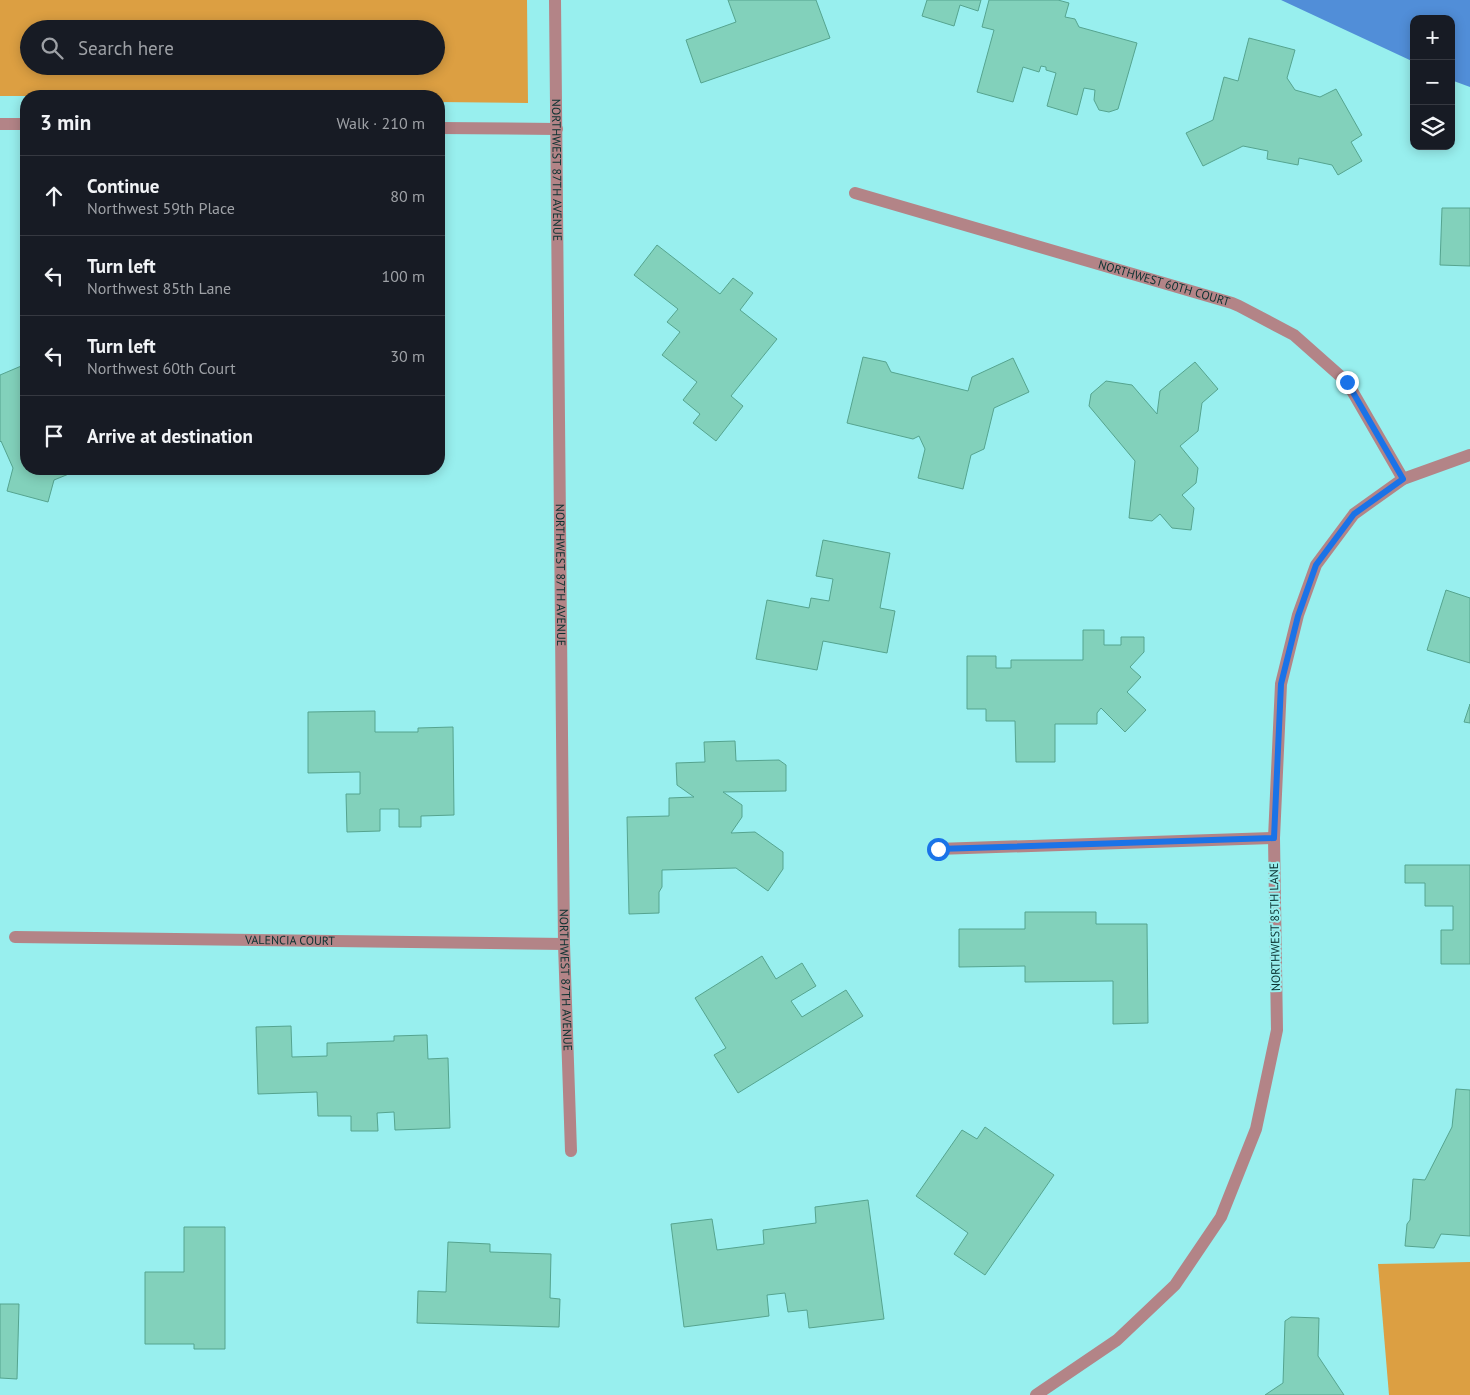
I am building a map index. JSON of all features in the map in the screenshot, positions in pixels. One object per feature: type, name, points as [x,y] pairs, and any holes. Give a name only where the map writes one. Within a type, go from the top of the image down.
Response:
[{"type":"street","name":"NORTHWEST 87TH AVENUE","points":[[555,0],[564,944],[571,1151]]},
{"type":"street","points":[[0,124],[20,124]]},
{"type":"street","points":[[445,128],[557,129]]},
{"type":"street","name":"NORTHWEST 60TH COURT","points":[[855,192],[1239,306],[1294,336],[1347,382],[1403,479]]},
{"type":"street","name":"NORTHWEST 85TH LANE","points":[[1036,1395],[1117,1340],[1174,1285],[1221,1217],[1256,1129],[1276,1030],[1274,838],[1281,684],[1298,616],[1316,565],[1354,514],[1403,479],[1470,455]]},
{"type":"street","points":[[938,849],[1274,838]]},
{"type":"street","name":"VALENCIA COURT","points":[[15,937],[564,944]]},
{"type":"shaded area","points":[[0,0],[527,0],[528,103],[445,102],[445,90],[20,90],[20,96],[0,96]]},
{"type":"shaded area","points":[[1470,1262],[1470,1395],[1389,1395],[1378,1264]]},
{"type":"water","points":[[1281,0],[1470,0],[1470,87],[1455,81],[1455,15],[1410,15],[1410,60]]},
{"type":"building","points":[[728,0],[816,0],[830,38],[701,83],[686,40],[736,22]]},
{"type":"building","points":[[927,0],[981,0],[978,11],[960,5],[954,26],[922,16]]},
{"type":"building","points":[[989,0],[1058,0],[1069,3],[1065,17],[1075,19],[1079,27],[1137,43],[1118,109],[1109,112],[1099,110],[1094,100],[1095,90],[1084,88],[1077,115],[1047,106],[1056,73],[1046,70],[1046,67],[1041,66],[1039,72],[1023,67],[1013,102],[977,92],[994,30],[982,27]]},
{"type":"building","points":[[1249,38],[1295,50],[1287,78],[1295,90],[1320,97],[1336,89],[1362,135],[1351,142],[1362,161],[1338,175],[1332,165],[1299,158],[1298,165],[1267,159],[1268,151],[1243,146],[1203,166],[1186,133],[1213,120],[1224,77],[1238,81]]},
{"type":"building","points":[[1442,208],[1470,208],[1470,266],[1440,265]]},
{"type":"building","points":[[657,245],[720,294],[733,278],[753,293],[740,310],[777,339],[731,396],[743,406],[716,441],[693,423],[700,414],[683,400],[697,382],[662,355],[680,332],[667,322],[678,309],[634,275]]},
{"type":"building","points":[[863,357],[886,362],[891,372],[968,391],[972,377],[1013,358],[1029,392],[994,408],[984,449],[971,455],[963,489],[918,478],[925,449],[919,436],[913,439],[847,423]]},
{"type":"building","points":[[1195,362],[1218,389],[1202,403],[1198,431],[1180,446],[1198,468],[1196,483],[1182,495],[1194,508],[1191,530],[1172,528],[1160,514],[1152,521],[1129,518],[1135,461],[1089,406],[1091,394],[1106,381],[1132,385],[1157,414],[1160,391]]},
{"type":"building","points":[[20,367],[20,475],[66,475],[54,480],[48,502],[7,491],[13,468],[0,442],[0,375]]},
{"type":"building","points":[[823,540],[890,553],[880,608],[895,611],[887,653],[823,641],[817,670],[756,659],[767,600],[809,608],[811,598],[829,601],[833,579],[816,576]]},
{"type":"building","points":[[1446,590],[1470,598],[1470,663],[1427,650]]},
{"type":"building","points":[[1083,630],[1104,630],[1104,645],[1121,645],[1121,637],[1144,637],[1144,652],[1130,667],[1141,677],[1127,692],[1146,710],[1125,732],[1101,708],[1097,713],[1097,724],[1055,724],[1055,762],[1016,762],[1015,721],[986,721],[986,709],[967,709],[967,656],[996,656],[996,668],[1011,668],[1011,660],[1083,660]]},
{"type":"building","points":[[1470,704],[1470,723],[1464,722]]},
{"type":"building","points":[[375,711],[375,732],[418,732],[418,728],[453,727],[454,815],[421,816],[421,827],[399,827],[399,809],[380,809],[380,831],[347,832],[346,794],[360,794],[360,772],[308,773],[308,712]]},
{"type":"building","points":[[735,741],[736,761],[779,760],[786,765],[786,791],[723,792],[742,805],[742,817],[731,833],[755,832],[783,852],[783,869],[768,891],[736,868],[662,870],[659,913],[629,914],[627,817],[669,816],[669,798],[694,797],[677,785],[676,763],[705,762],[704,742]]},
{"type":"building","points":[[1405,865],[1470,865],[1470,964],[1441,964],[1441,930],[1453,930],[1453,906],[1425,906],[1425,883],[1405,883]]},
{"type":"building","points":[[1025,912],[1096,912],[1096,924],[1147,924],[1148,1023],[1113,1024],[1113,981],[1025,982],[1025,966],[959,967],[959,929],[1025,929]]},
{"type":"building","points":[[762,956],[776,979],[802,963],[816,986],[791,1001],[802,1017],[846,990],[863,1016],[738,1093],[714,1055],[726,1048],[695,998]]},
{"type":"building","points":[[291,1026],[292,1057],[327,1056],[327,1043],[394,1041],[394,1036],[427,1035],[428,1059],[448,1058],[450,1128],[395,1130],[394,1112],[377,1113],[378,1131],[351,1131],[351,1116],[318,1116],[317,1092],[258,1094],[256,1027]]},
{"type":"building","points":[[1456,1089],[1470,1090],[1470,1236],[1441,1234],[1434,1248],[1405,1246],[1407,1224],[1410,1220],[1413,1179],[1425,1180],[1452,1127]]},
{"type":"building","points":[[985,1127],[1054,1175],[985,1275],[954,1254],[968,1233],[916,1196],[962,1130],[977,1139]]},
{"type":"building","points":[[868,1200],[884,1319],[809,1328],[807,1310],[788,1312],[785,1293],[767,1295],[769,1316],[684,1327],[671,1224],[712,1219],[717,1250],[764,1244],[763,1230],[816,1223],[815,1207]]},
{"type":"building","points":[[184,1227],[225,1227],[225,1349],[194,1349],[194,1344],[145,1344],[145,1272],[184,1272]]},
{"type":"building","points":[[448,1242],[490,1244],[490,1252],[551,1254],[550,1298],[560,1299],[559,1327],[417,1323],[418,1291],[446,1292]]},
{"type":"building","points":[[0,1304],[19,1304],[17,1379],[0,1378]]},
{"type":"building","points":[[1291,1317],[1319,1318],[1318,1356],[1344,1395],[1265,1395],[1283,1383],[1285,1321]]},
{"type":"route","points":[[938,849],[1274,838],[1281,684],[1298,616],[1316,565],[1354,514],[1403,479],[1347,382]]}]
